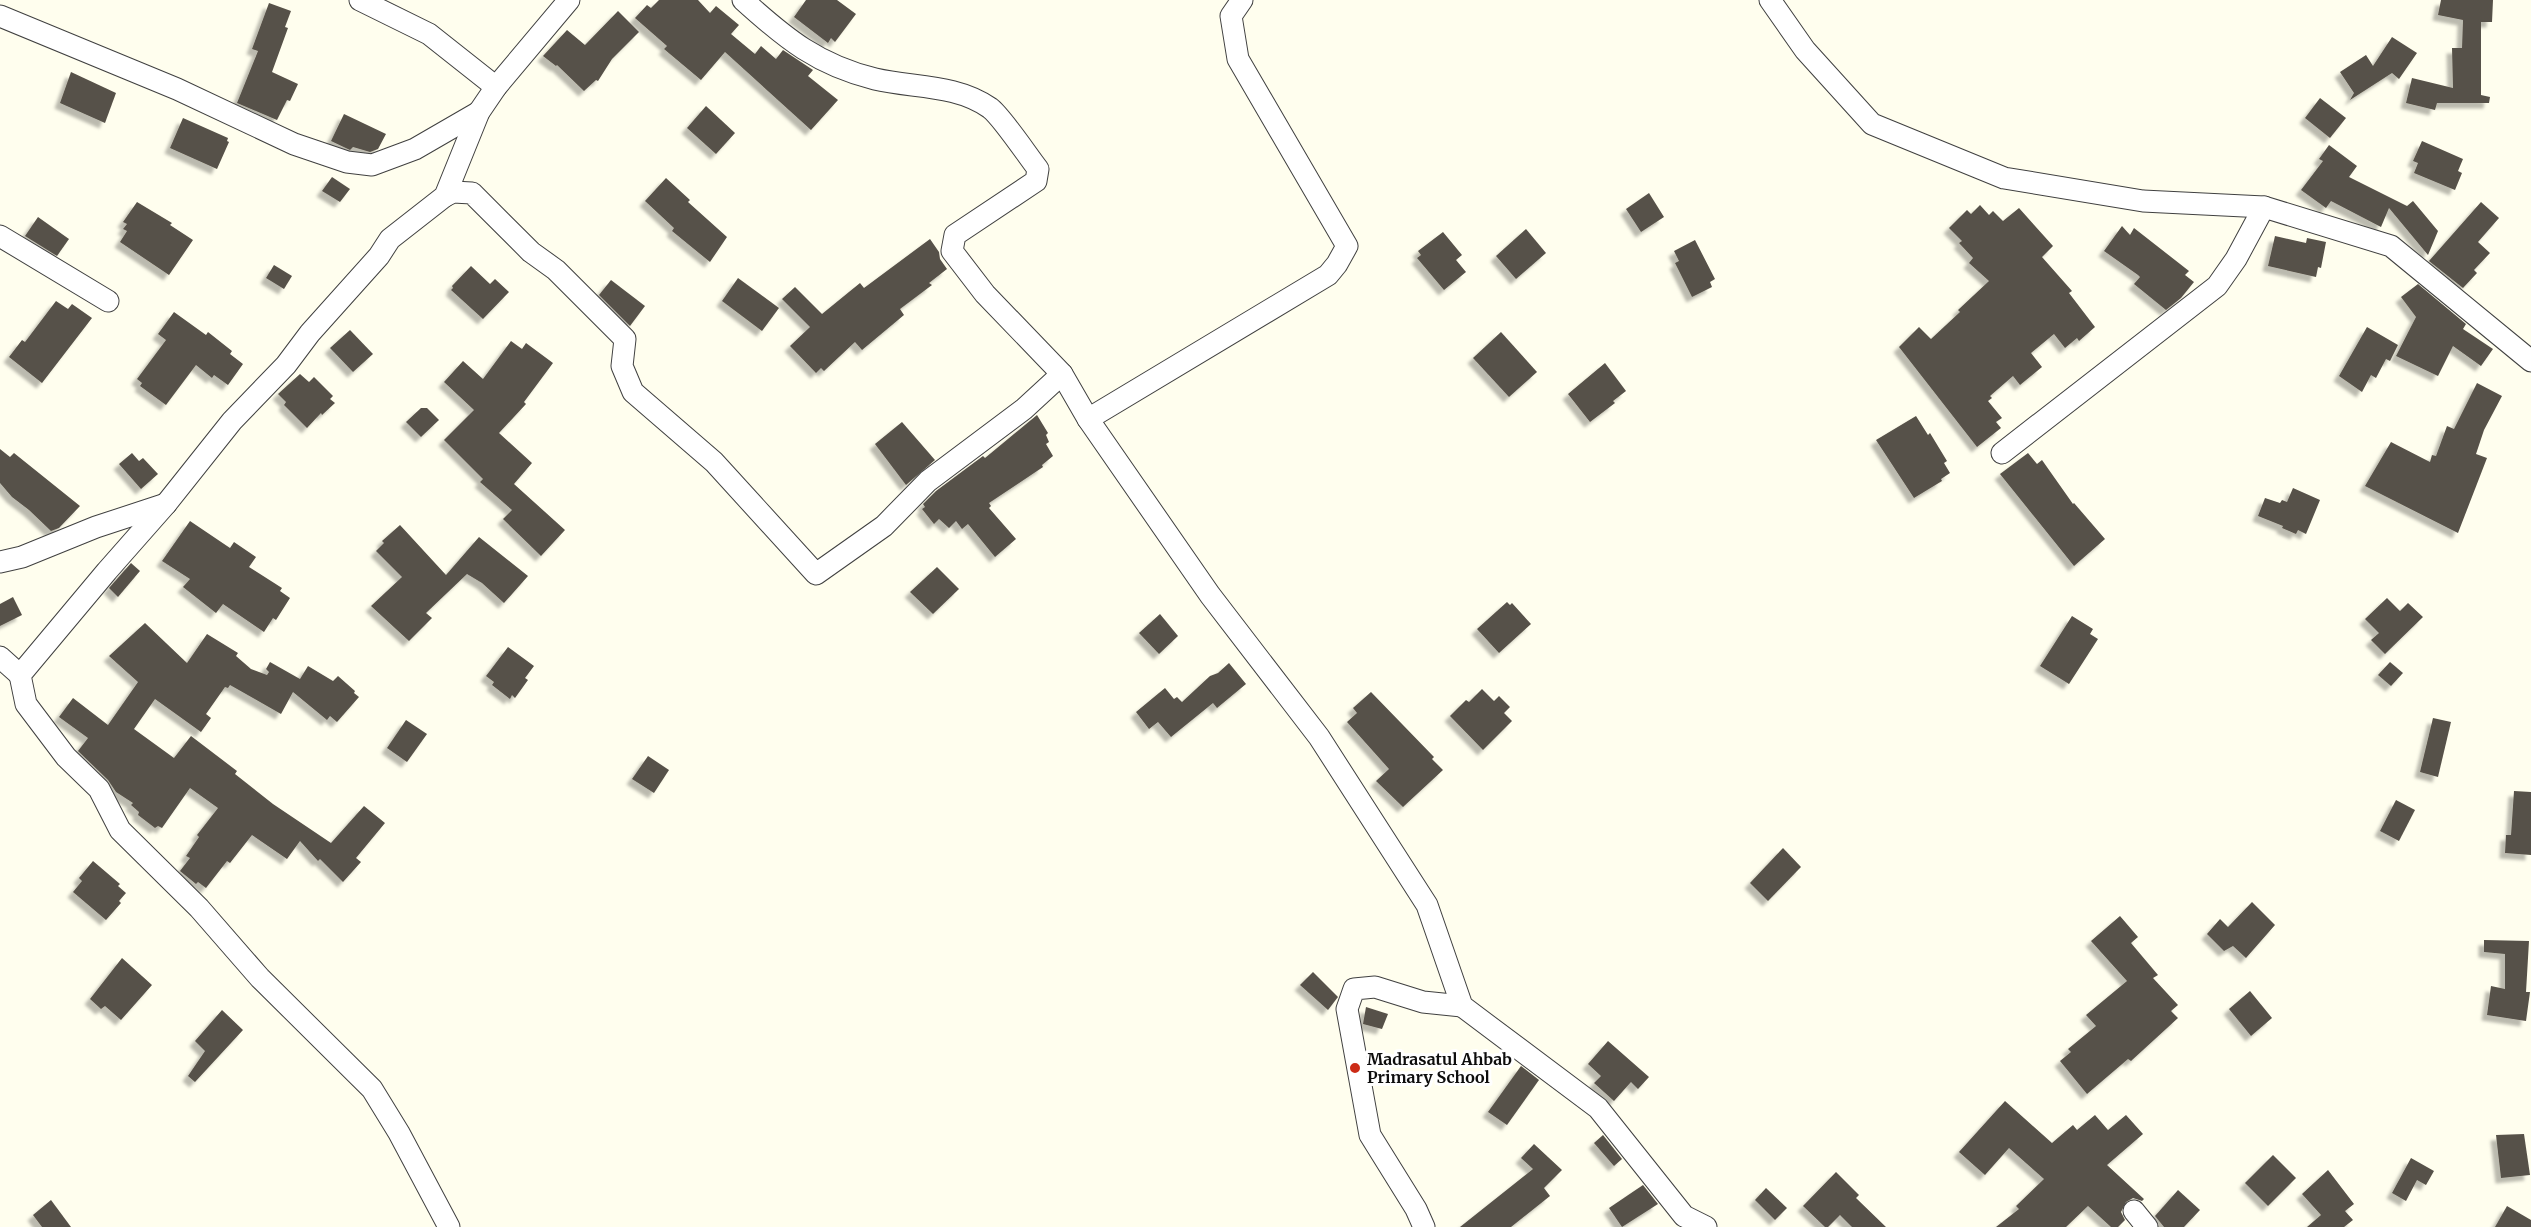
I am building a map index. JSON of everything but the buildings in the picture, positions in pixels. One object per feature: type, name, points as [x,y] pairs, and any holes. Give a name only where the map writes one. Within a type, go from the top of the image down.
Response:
[{"type":"street","points":[[360,0],[429,34],[496,87]]},
{"type":"street","points":[[445,196],[479,112],[496,87],[569,0]]},
{"type":"street","points":[[743,0],[778,32],[816,58],[875,79],[961,93],[991,109],[1038,169],[1036,181],[955,235],[952,251],[985,294],[1062,374],[1088,419],[1210,595],[1319,736],[1427,905],[1462,1006]]},
{"type":"street","points":[[1088,419],[1328,275],[1347,246],[1239,59],[1231,16],[1242,0]]},
{"type":"street","points":[[1770,0],[1805,50],[1872,124],[2004,178],[2143,201],[2264,207],[2391,246],[2531,361]]},
{"type":"street","points":[[0,16],[177,89],[294,144],[347,162],[372,165],[415,149],[479,112]]},
{"type":"street","points":[[20,675],[166,504],[225,429],[286,365],[390,239],[453,192],[472,193],[531,252],[556,270],[568,285],[611,323],[625,339],[622,366],[633,392],[714,462],[816,573],[884,526],[928,480],[1024,409],[1062,374]]},
{"type":"street","points":[[2002,453],[2217,286],[2236,259],[2264,207]]},
{"type":"street","points":[[0,236],[108,301]]},
{"type":"street","points":[[0,562],[22,557],[96,527],[166,504]]},
{"type":"street","points":[[0,657],[20,675],[26,704],[66,757],[99,789],[120,830],[177,885],[260,978],[372,1089],[399,1133],[449,1227]]},
{"type":"street","points":[[1424,1227],[1416,1209],[1370,1135],[1347,1009],[1354,989],[1376,987],[1423,1002],[1462,1006],[1598,1108],[1684,1216],[1706,1227]]},
{"type":"place","name":"Madrasatul Ahbab Primary School","points":[[1355,1068]]}]
